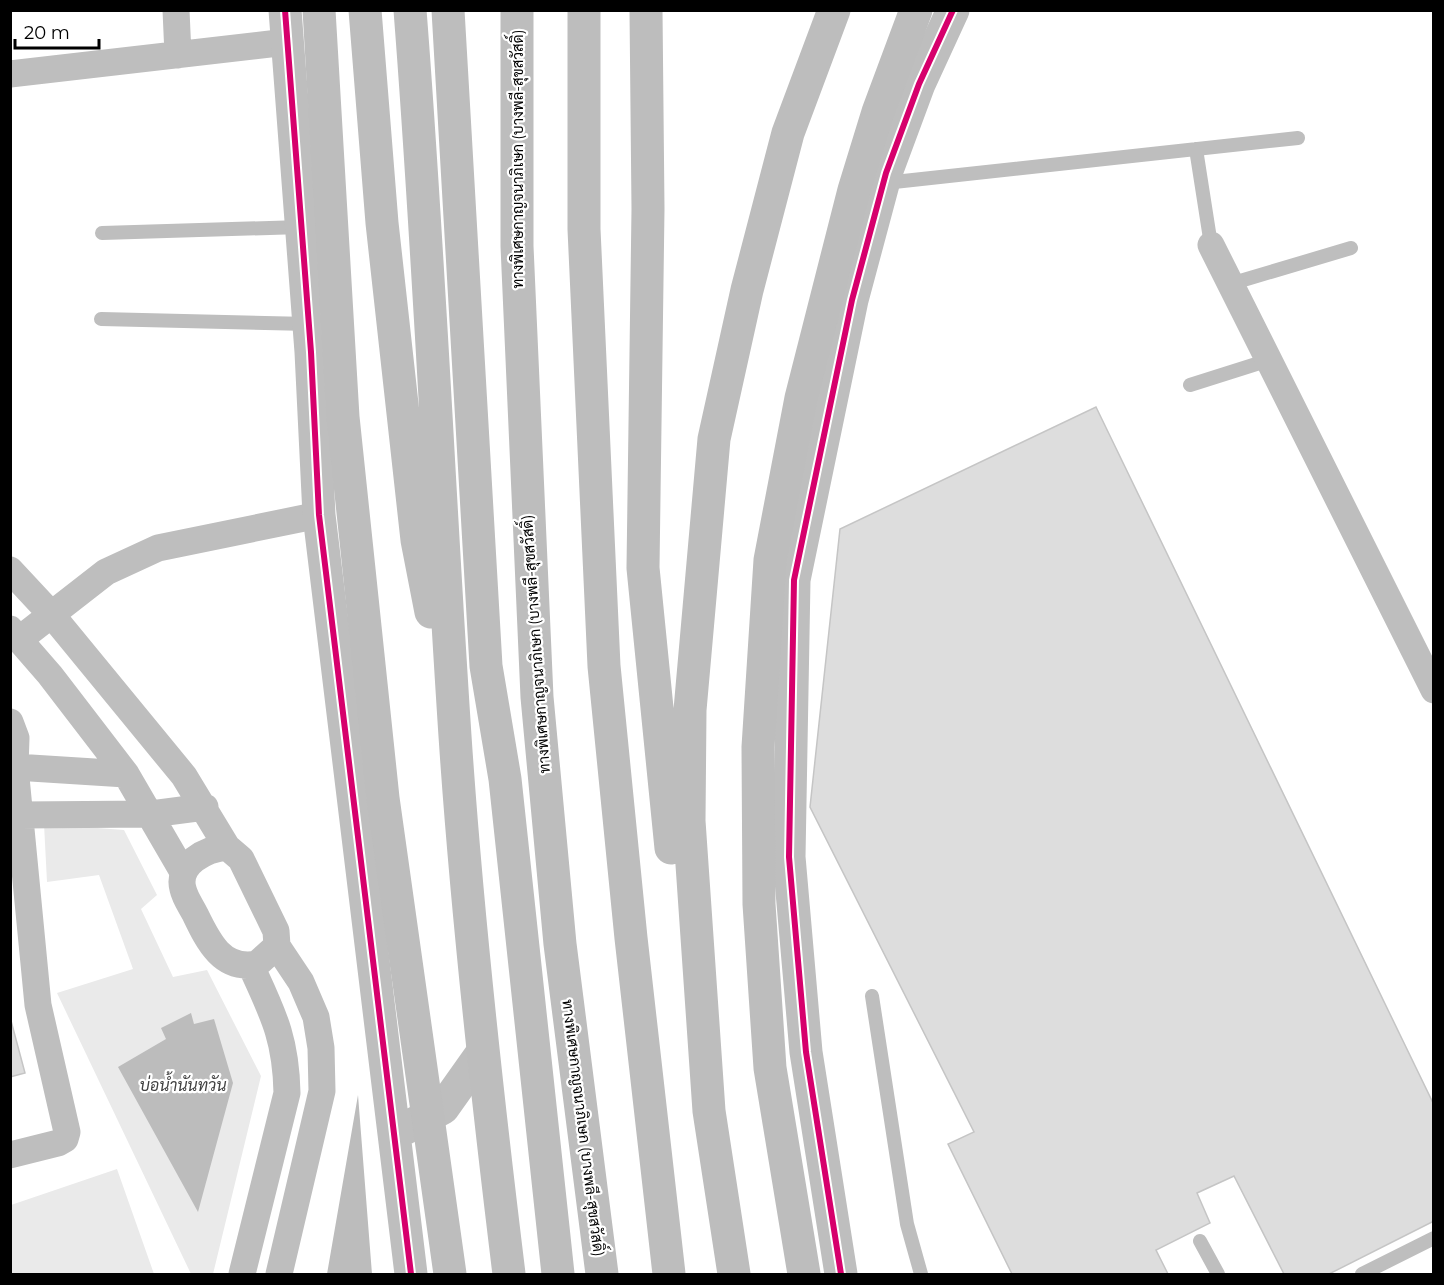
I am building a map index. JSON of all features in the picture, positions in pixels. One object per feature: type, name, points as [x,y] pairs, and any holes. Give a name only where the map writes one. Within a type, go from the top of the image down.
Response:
[{"type":"highway","points":[[319,10],[343,417],[380,774],[450,1275]]},
{"type":"highway","points":[[365,10],[382,223],[417,540],[455,737]]},
{"type":"highway","points":[[410,10],[426,213],[455,737],[482,1053],[510,1275]]},
{"type":"highway","points":[[448,10],[486,666],[505,779],[558,1275]]},
{"type":"highway","name":"ทางพิเศษกาญจนาภิเษก (บางพลี-สุขสวัสดิ์)","points":[[518,10],[517,246],[537,697],[560,944],[602,1275]]},
{"type":"highway","points":[[584,10],[584,229],[604,666],[669,1275]]},
{"type":"highway","points":[[646,10],[648,209],[643,568],[681,938],[734,1275]]},
{"type":"highway","points":[[709,1111],[689,821],[690,710],[714,439],[747,290],[788,133],[834,10]]},
{"type":"highway","points":[[804,1275],[770,1068],[759,904],[758,747],[770,560],[801,398],[854,190],[878,112],[916,10]]},
{"type":"street","points":[[176,10],[178,55]]},
{"type":"street","points":[[842,1275],[806,1052],[789,857],[794,580],[852,300],[886,173],[919,84],[953,10]]},
{"type":"street","points":[[10,74],[178,55],[286,26],[309,324],[319,515],[411,1275]]},
{"type":"street","points":[[1211,245],[1434,690]]},
{"type":"street","points":[[277,946],[264,959],[251,966],[234,964],[213,949],[182,888],[183,872],[126,774],[15,634],[51,614],[106,572],[158,548],[319,515]]},
{"type":"street","points":[[10,570],[51,614],[184,776],[205,807],[227,847],[241,858],[276,931],[277,946],[301,982],[316,1017],[321,1048],[322,1091],[279,1275]]},
{"type":"street","points":[[10,722],[16,738],[16,792],[38,1005],[67,1132],[65,1139],[58,1143],[10,1155]]},
{"type":"street","points":[[16,792],[126,774]]},
{"type":"street","points":[[16,792],[151,814],[205,807]]},
{"type":"street","points":[[183,872],[195,859],[218,848],[227,847]]},
{"type":"street","points":[[242,1275],[287,1093],[287,1062],[281,1034],[251,966]]},
{"type":"street","points":[[395,1135],[443,1108],[482,1053]]},
{"type":"lane","points":[[885,183],[1298,138]]},
{"type":"lane","points":[[1196,149],[1211,245]]},
{"type":"lane","points":[[102,233],[302,227]]},
{"type":"lane","points":[[1230,284],[1351,248]]},
{"type":"lane","points":[[101,319],[309,324]]},
{"type":"lane","points":[[1190,385],[1269,360]]},
{"type":"lane","points":[[872,996],[907,1224],[921,1275]]},
{"type":"lane","points":[[1362,1275],[1434,1238]]},
{"type":"lane","points":[[1200,1241],[1218,1275]]},
{"type":"shaded area","points":[[44,824],[124,830],[157,895],[141,909],[173,977],[207,970],[261,1076],[213,1274],[191,1274],[57,993],[133,969],[99,875],[47,882]]},
{"type":"shaded area","points":[[117,1169],[154,1274],[11,1274],[11,1205]]},
{"type":"water","name":"บ่อน้ำนันทวัน","points":[[191,1013],[194,1024],[214,1019],[233,1083],[198,1212],[118,1067],[166,1039],[161,1028]]},
{"type":"water","points":[[358,1095],[372,1274],[327,1274]]},
{"type":"building","points":[[1096,407],[1434,1105],[1434,1221],[1329,1274],[1284,1274],[1234,1176],[1197,1193],[1210,1223],[1156,1250],[1168,1274],[1012,1274],[948,1144],[974,1132],[810,807],[840,529]]},
{"type":"building","points":[[10,1017],[25,1073],[10,1077]]},
{"type":"cycle path","points":[[285,10],[311,352],[319,515],[411,1274]]},
{"type":"cycle path","points":[[841,1274],[806,1052],[789,857],[794,580],[852,300],[886,173],[919,84],[953,10]]}]
